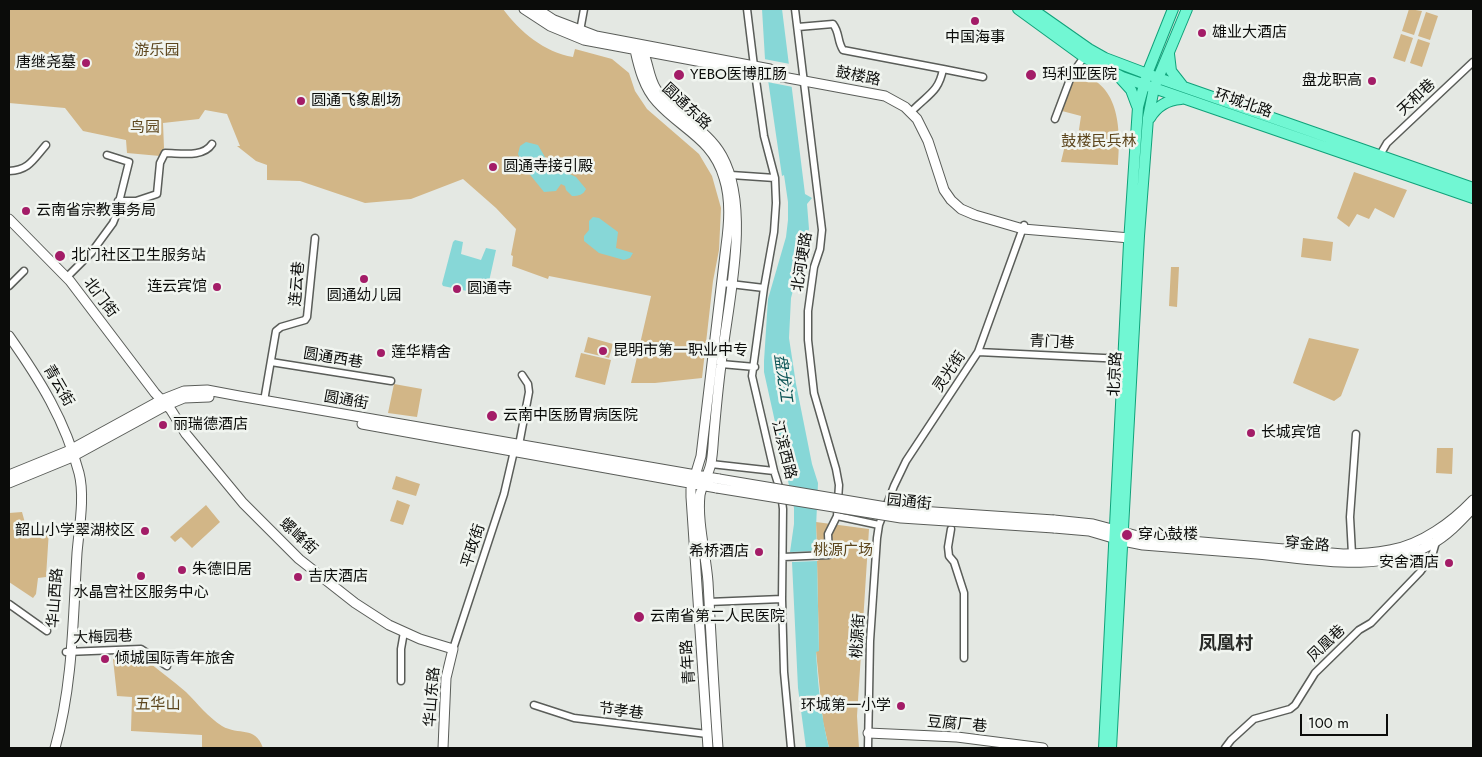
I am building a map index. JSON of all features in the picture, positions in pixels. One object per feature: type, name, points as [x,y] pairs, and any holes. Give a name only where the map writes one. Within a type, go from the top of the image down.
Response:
[{"type":"main road","name":"鼓楼路","points":[[524,9],[550,26],[572,36],[595,43],[639,48],[766,71],[875,93],[895,100],[912,113],[922,128],[940,180],[951,200],[961,208],[975,215],[1024,227],[1130,235]]},
{"type":"main road","name":"鼓楼路","points":[[537,9],[554,20],[580,31],[639,48]]},
{"type":"main road","name":"环城北路","points":[[1018,9],[1084,57],[1112,72],[1143,85],[1473,198]]},
{"type":"main road","name":"环城北路","points":[[1032,9],[1089,49],[1123,65],[1473,188]]},
{"type":"main road","name":"北京路","points":[[1111,748],[1124,359],[1137,118],[1143,85],[1173,9]]},
{"type":"main road","name":"北京路","points":[[1104,748],[1147,126],[1154,88],[1187,9]]},
{"type":"main road","name":"圆通东路","points":[[639,48],[655,88],[674,109],[712,141],[731,175],[736,216],[699,480]]},
{"type":"main road","name":"圆通东路","points":[[639,48],[638,64],[646,88],[665,110],[705,144],[716,160],[724,177],[729,216],[727,284],[721,364],[711,464],[699,480]]},
{"type":"main road","points":[[1123,65],[1142,63],[1157,51]]},
{"type":"main road","points":[[1170,51],[1169,62],[1172,71],[1180,83],[1188,88]]},
{"type":"main road","points":[[1112,72],[1123,80],[1131,90],[1137,106],[1137,118]]},
{"type":"main road","name":"鼓楼路","points":[[800,78],[886,92],[897,96],[914,109],[926,126],[944,178],[954,197],[963,205],[1024,227]]},
{"type":"main road","points":[[1147,126],[1153,112],[1160,105],[1174,100],[1187,100]]},
{"type":"main road","name":"北门街","points":[[9,219],[67,278],[164,403]]},
{"type":"main road","name":"青云街","points":[[9,336],[53,403],[71,453]]},
{"type":"main road","name":"青云街","points":[[9,341],[50,405],[71,453]]},
{"type":"main road","name":"圆通街","points":[[9,483],[71,453],[184,391],[194,390],[206,390],[264,403],[699,480]]},
{"type":"main road","name":"螺峰街","points":[[164,403],[186,434],[242,503],[300,559],[355,603],[390,625],[420,639],[453,649]]},
{"type":"main road","name":"圆通街","points":[[9,474],[71,453]]},
{"type":"main road","name":"华山西路","points":[[55,748],[64,706],[68,652],[68,609],[77,509],[77,488],[71,453]]},
{"type":"main road","name":"园通街","points":[[699,480],[719,479],[904,510],[1054,524],[1119,535]]},
{"type":"main road","name":"园通街","points":[[699,480],[717,488],[902,518],[1054,524]]},
{"type":"main road","name":"青年路","points":[[699,480],[718,748]]},
{"type":"main road","name":"青年路","points":[[699,480],[691,497],[708,748]]},
{"type":"main road","name":"穿金路","points":[[1119,535],[1352,554],[1391,550],[1408,546],[1422,539],[1463,511],[1473,500]]},
{"type":"main road","name":"穿金路","points":[[1119,535],[1143,545],[1323,560],[1372,562],[1402,556],[1430,546],[1446,534],[1473,508]]},
{"type":"main road","points":[[1436,542],[1440,527]]},
{"type":"main road","name":"华山东路","points":[[443,748],[447,672],[453,649]]},
{"type":"main road","name":"华山西路","points":[[49,748],[60,706],[68,652]]},
{"type":"main road","name":"豆腐厂巷","points":[[868,733],[957,737],[1043,748]]},
{"type":"street","points":[[580,31],[584,9]]},
{"type":"street","name":"江滨西路","points":[[747,9],[764,136],[775,178],[774,232],[764,288],[755,367],[752,376],[784,509],[786,557],[782,599],[784,672],[791,748]]},
{"type":"street","name":"北河埂路","points":[[786,557],[829,555],[828,534],[837,516],[839,485],[814,393],[808,340],[808,311],[814,267],[820,249],[822,230],[800,78],[798,27],[795,9]]},
{"type":"street","points":[[798,27],[834,24],[838,30],[840,45],[843,50],[983,77]]},
{"type":"street","points":[[1055,119],[1072,74],[1084,57]]},
{"type":"street","name":"天和巷","points":[[1380,155],[1387,143],[1473,62]]},
{"type":"street","points":[[914,109],[939,86],[943,69]]},
{"type":"street","points":[[118,201],[136,201],[157,194],[160,162],[165,153],[199,154],[209,149],[212,144]]},
{"type":"street","points":[[9,171],[20,171],[25,168],[46,145]]},
{"type":"street","points":[[67,278],[91,253],[113,223],[117,211],[128,162],[107,155]]},
{"type":"street","points":[[731,175],[775,178]]},
{"type":"street","name":"灵光街","points":[[879,525],[906,460],[978,352],[1024,227]]},
{"type":"street","name":"连云巷","points":[[264,403],[276,331],[281,327],[305,320],[307,317],[315,238]]},
{"type":"street","points":[[9,286],[24,270]]},
{"type":"street","points":[[727,284],[764,288]]},
{"type":"street","name":"青门巷","points":[[978,352],[1124,359]]},
{"type":"street","name":"圆通西巷","points":[[271,362],[391,381]]},
{"type":"street","points":[[721,364],[755,367]]},
{"type":"street","name":"平政街","points":[[453,649],[504,494],[517,448],[529,392],[528,384],[522,375]]},
{"type":"street","points":[[1352,554],[1350,517],[1356,434]]},
{"type":"street","points":[[711,464],[774,471]]},
{"type":"street","points":[[837,516],[879,525]]},
{"type":"street","name":"桃源街","points":[[868,748],[870,641],[876,538],[879,525]]},
{"type":"street","points":[[951,529],[948,547],[949,556],[954,562],[964,593],[964,658]]},
{"type":"street","name":"凤凰巷","points":[[1225,748],[1254,719],[1290,709],[1295,705],[1315,674],[1359,630],[1371,623],[1420,572],[1432,556],[1436,542]]},
{"type":"street","points":[[708,602],[782,599]]},
{"type":"street","points":[[9,604],[47,631]]},
{"type":"street","points":[[401,681],[401,649],[404,632]]},
{"type":"street","name":"大梅园巷","points":[[68,652],[141,650],[167,666]]},
{"type":"street","name":"节孝巷","points":[[534,705],[574,718],[707,734]]},
{"type":"green space","points":[[9,9],[503,9],[525,33],[552,51],[573,57],[575,49],[612,59],[629,73],[635,91],[647,109],[699,154],[712,176],[721,208],[719,250],[713,281],[702,378],[655,383],[631,383],[651,296],[549,276],[548,279],[512,266],[513,256],[511,255],[516,229],[496,208],[463,179],[411,199],[365,203],[300,181],[267,180],[267,165],[256,161],[237,146],[240,146],[227,114],[205,110],[199,119],[163,123],[164,148],[160,156],[127,153],[126,140],[83,131],[65,108],[9,103]]},
{"type":"green space","points":[[1409,9],[1422,11],[1414,35],[1402,31]]},
{"type":"green space","points":[[1426,12],[1438,16],[1430,40],[1418,36]]},
{"type":"green space","points":[[1401,34],[1413,38],[1405,62],[1393,58]]},
{"type":"green space","points":[[1418,39],[1430,43],[1422,67],[1410,63]]},
{"type":"green space","name":"鼓楼民兵林","points":[[1074,73],[1089,77],[1101,85],[1109,95],[1118,121],[1118,165],[1061,162],[1066,141],[1077,143],[1081,116],[1062,111]]},
{"type":"green space","points":[[1354,172],[1407,190],[1394,218],[1375,208],[1369,219],[1357,214],[1349,227],[1337,218]]},
{"type":"green space","points":[[1303,238],[1333,242],[1331,261],[1301,257]]},
{"type":"green space","points":[[1171,267],[1179,267],[1177,307],[1169,306]]},
{"type":"green space","points":[[588,337],[613,344],[609,358],[584,352]]},
{"type":"green space","points":[[1309,338],[1359,349],[1341,396],[1334,401],[1293,383]]},
{"type":"green space","points":[[581,353],[611,360],[605,385],[575,377]]},
{"type":"green space","points":[[394,384],[422,389],[417,417],[388,413]]},
{"type":"green space","points":[[1437,448],[1453,448],[1452,474],[1436,473]]},
{"type":"green space","points":[[396,476],[420,484],[416,496],[392,489]]},
{"type":"green space","points":[[397,500],[410,505],[403,525],[390,521]]},
{"type":"green space","points":[[206,505],[220,522],[192,548],[181,537],[175,542],[170,537]]},
{"type":"green space","points":[[22,512],[27,530],[49,530],[46,577],[38,578],[36,594],[33,598],[9,582],[9,513]]},
{"type":"green space","name":"桃源广场","points":[[816,522],[869,529],[857,716],[859,748],[829,748],[823,722],[816,651],[819,651],[817,561],[819,560]]},
{"type":"green space","name":"五华山","points":[[144,658],[186,692],[222,726],[256,736],[263,748],[202,748],[202,735],[131,731],[132,697],[117,696],[113,659]]},
{"type":"water","name":"盘龙江","points":[[762,9],[782,9],[805,194],[812,198],[807,204],[809,229],[791,298],[789,338],[812,464],[818,483],[817,551],[790,552],[794,508],[764,372],[768,299],[786,237],[788,202],[784,175],[782,176],[765,59]]},
{"type":"water","points":[[526,142],[538,145],[549,164],[576,177],[586,189],[584,193],[572,196],[565,186],[561,184],[556,191],[544,192],[523,166],[518,154],[520,146]]},
{"type":"water","points":[[593,217],[599,218],[618,232],[616,248],[633,253],[630,258],[624,260],[599,253],[584,241],[584,236],[589,230],[589,221]]},
{"type":"water","points":[[455,240],[463,242],[461,254],[481,260],[486,248],[496,250],[486,295],[443,286]]},
{"type":"water","points":[[817,561],[819,651],[816,652],[820,700],[829,748],[806,748],[798,688],[792,562]]},
{"type":"pier","points":[[764,59],[790,64],[793,87],[767,82]]},
{"type":"place","name":"中国海事","points":[[975,21]]},
{"type":"place","name":"雄业大酒店","points":[[1202,33]]},
{"type":"place","name":"唐继尧墓","points":[[86,63]]},
{"type":"place","name":"YEBO医博肛肠","points":[[679,75]]},
{"type":"place","name":"玛利亚医院","points":[[1031,75]]},
{"type":"place","name":"盘龙职高","points":[[1372,81]]},
{"type":"place","name":"圆通飞象剧场","points":[[301,101]]},
{"type":"place","name":"圆通寺接引殿","points":[[493,167]]},
{"type":"place","name":"云南省宗教事务局","points":[[26,211]]},
{"type":"place","name":"北门社区卫生服务站","points":[[60,256]]},
{"type":"place","name":"圆通幼儿园","points":[[364,279]]},
{"type":"place","name":"连云宾馆","points":[[217,287]]},
{"type":"place","name":"圆通寺","points":[[457,289]]},
{"type":"place","name":"昆明市第一职业中专","points":[[603,351]]},
{"type":"place","name":"莲华精舍","points":[[381,353]]},
{"type":"place","name":"云南中医肠胃病医院","points":[[492,416]]},
{"type":"place","name":"丽瑞德酒店","points":[[163,425]]},
{"type":"place","name":"长城宾馆","points":[[1251,433]]},
{"type":"place","name":"韶山小学翠湖校区","points":[[145,531]]},
{"type":"place","name":"穿心鼓楼","points":[[1127,535]]},
{"type":"place","name":"希桥酒店","points":[[759,552]]},
{"type":"place","name":"安舍酒店","points":[[1449,563]]},
{"type":"place","name":"朱德旧居","points":[[182,570]]},
{"type":"place","name":"水晶宫社区服务中心","points":[[141,576]]},
{"type":"place","name":"吉庆酒店","points":[[298,577]]},
{"type":"place","name":"云南省第二人民医院","points":[[639,617]]},
{"type":"place","name":"倾城国际青年旅舍","points":[[105,659]]},
{"type":"place","name":"环城第一小学","points":[[901,706]]},
{"type":"district","name":"凤凰村","points":[[1226,645]]},
{"type":"park label","name":"游乐园","points":[[157,51]]},
{"type":"park label","name":"鸟园","points":[[145,128]]}]
